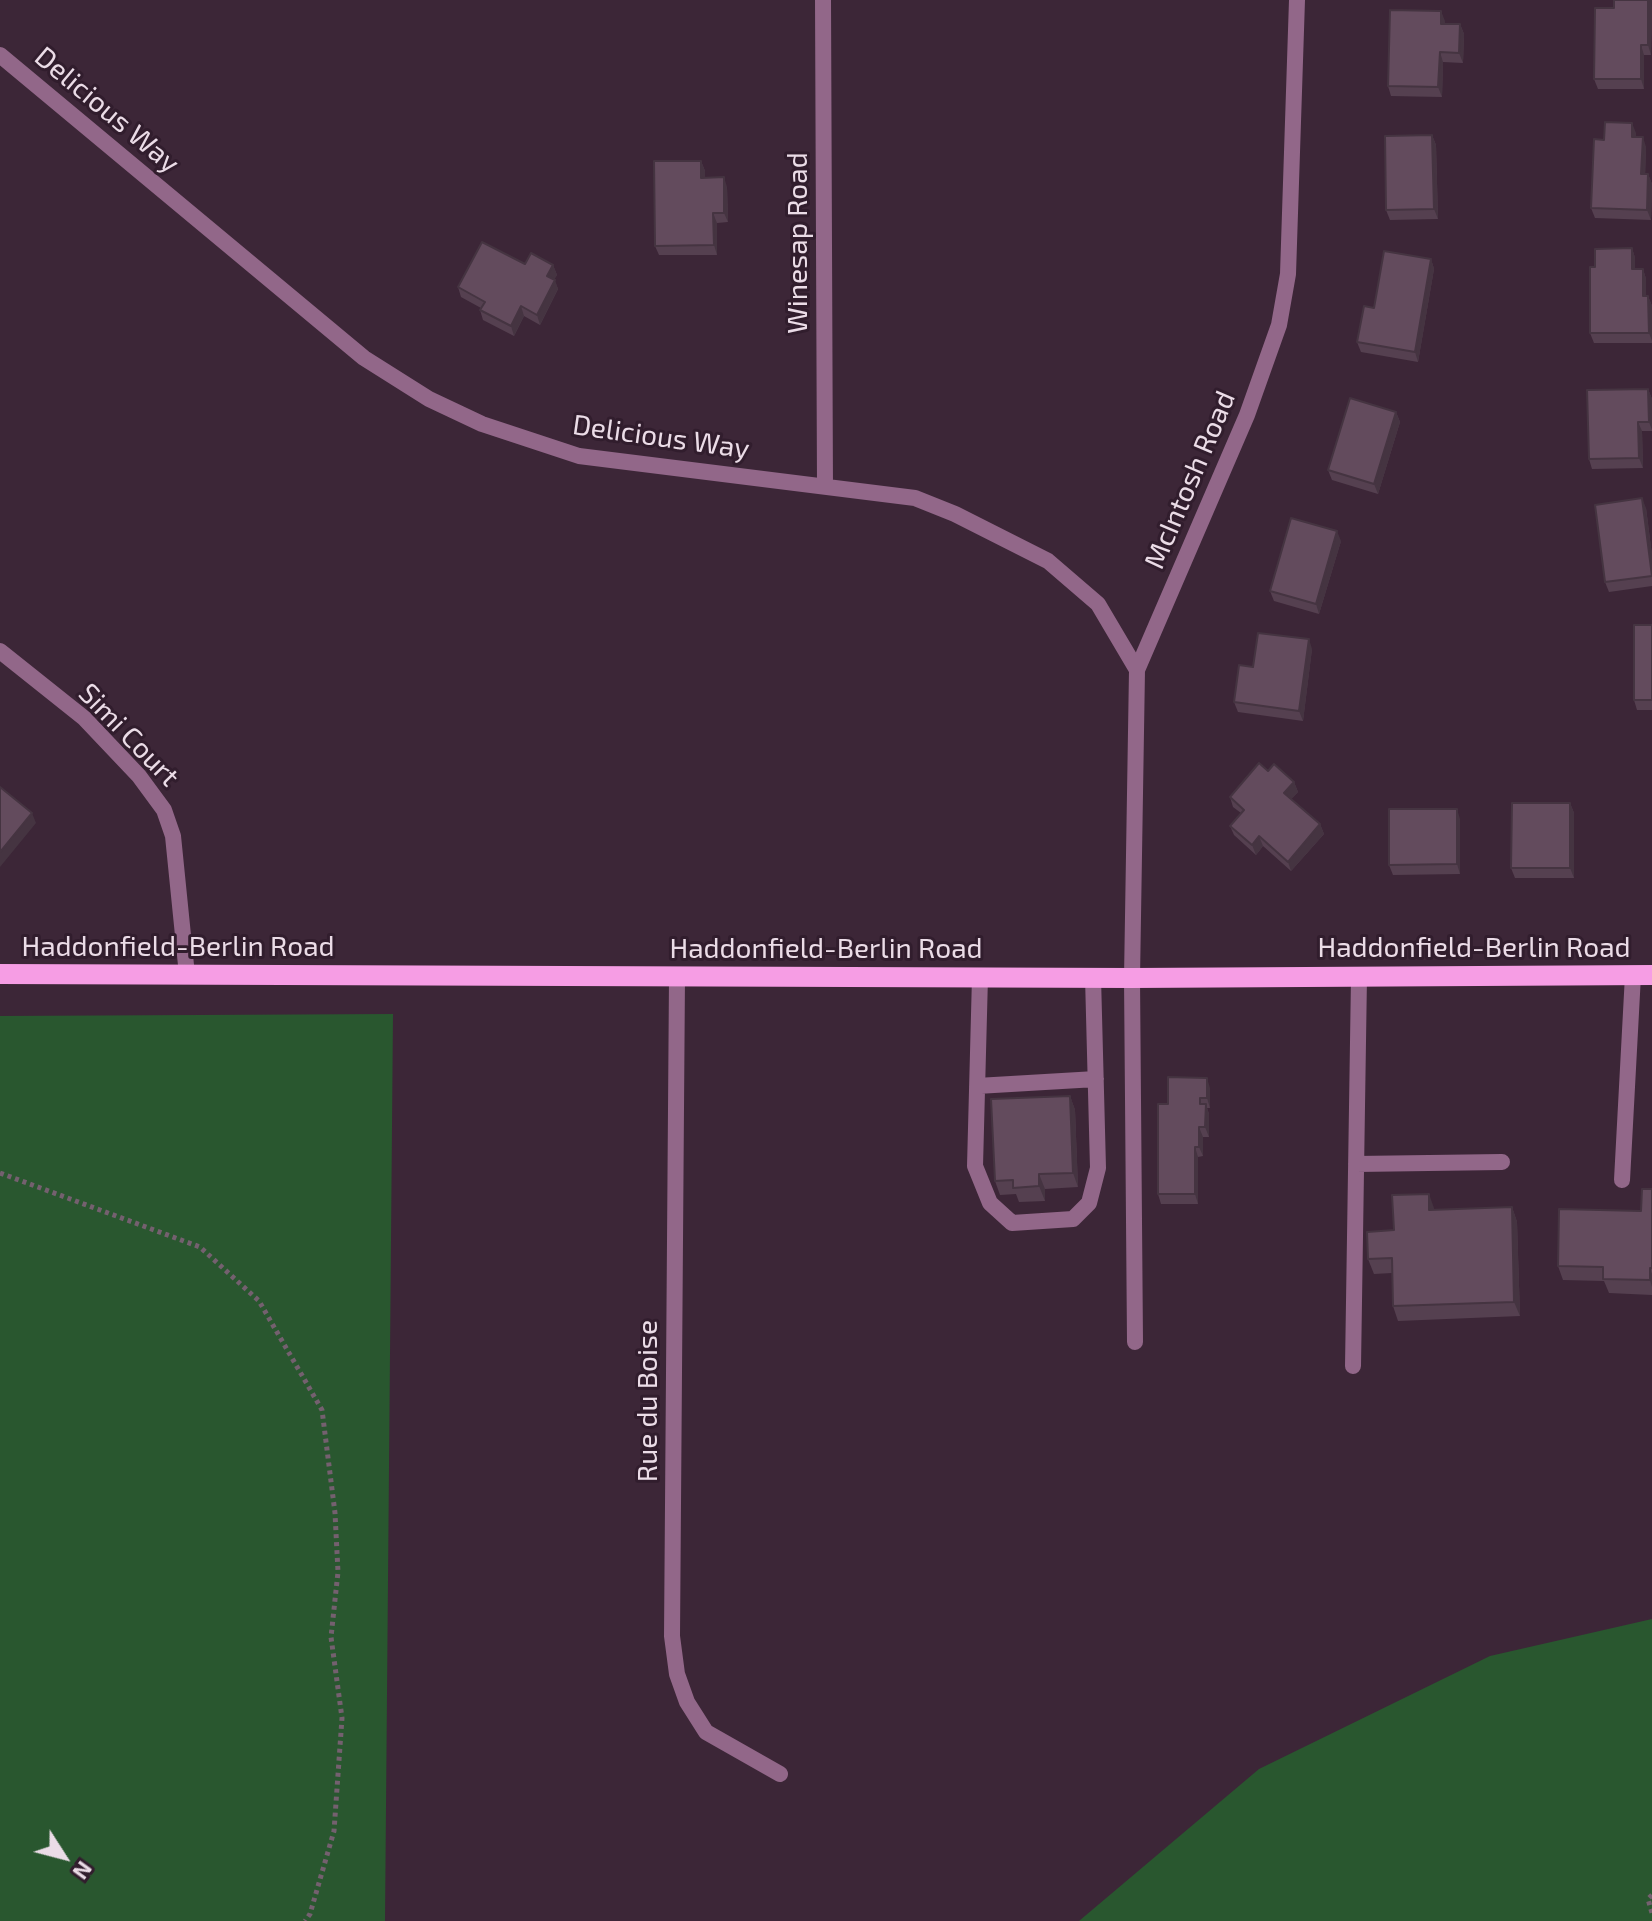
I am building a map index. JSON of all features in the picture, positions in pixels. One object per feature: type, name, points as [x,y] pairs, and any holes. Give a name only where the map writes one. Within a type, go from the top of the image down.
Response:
[{"type":"main road","name":"Haddonfield-Berlin Road","points":[[0,974],[1132,978],[1642,975]]},
{"type":"street","name":"Winesap Road","points":[[823,0],[825,486]]},
{"type":"street","name":"McIntosh Road","points":[[1135,1342],[1132,978],[1137,670],[1247,415],[1279,325],[1288,274],[1297,0]]},
{"type":"street","name":"Delicious Way","points":[[0,55],[364,358],[429,399],[482,424],[579,456],[915,498],[955,514],[1048,561],[1098,604],[1137,670]]},
{"type":"street","name":"Simi Court","points":[[0,651],[84,718],[139,776],[164,810],[173,836],[187,975]]},
{"type":"street","points":[[1622,1180],[1642,975]]},
{"type":"street","name":"Rue du Boise","points":[[677,977],[672,1636],[677,1674],[687,1702],[706,1732],[780,1774]]},
{"type":"street","points":[[980,977],[975,1166],[990,1203],[1012,1223],[1073,1219],[1089,1203],[1098,1168],[1093,977]]},
{"type":"street","points":[[1353,1366],[1359,977]]},
{"type":"street","points":[[977,1086],[1096,1079]]},
{"type":"street","points":[[1356,1164],[1502,1162]]},
{"type":"path","points":[[0,1173],[200,1247],[259,1301],[322,1410],[335,1513],[338,1572],[331,1637],[342,1718],[334,1831],[310,1914],[305,1921]]},
{"type":"path","points":[[1652,1895],[1648,1899],[1652,1913]]},
{"type":"green space","points":[[393,1014],[385,1921],[0,1921],[0,1016]]},
{"type":"green space","points":[[1652,1619],[1652,1921],[1079,1921],[1259,1769],[1490,1656]]},
{"type":"building","points":[[1614,0],[1648,0],[1648,45],[1641,45],[1641,79],[1594,79],[1595,8],[1614,8]]},
{"type":"building","points":[[1390,10],[1441,11],[1441,24],[1460,24],[1459,53],[1440,52],[1438,87],[1388,86]]},
{"type":"building","points":[[1605,122],[1632,123],[1632,137],[1643,137],[1641,174],[1648,174],[1647,210],[1591,208],[1594,139],[1604,140]]},
{"type":"building","points":[[1432,135],[1434,209],[1386,210],[1385,136]]},
{"type":"building","points":[[654,161],[701,161],[701,178],[724,177],[724,213],[713,213],[714,245],[655,246]]},
{"type":"building","points":[[482,242],[525,264],[531,253],[553,265],[547,276],[555,280],[537,315],[521,306],[511,326],[480,310],[485,302],[458,287]]},
{"type":"building","points":[[1632,248],[1632,269],[1643,269],[1643,296],[1648,296],[1649,333],[1590,333],[1590,267],[1595,267],[1595,249]]},
{"type":"building","points":[[1384,251],[1431,259],[1415,352],[1357,342],[1364,306],[1374,308]]},
{"type":"building","points":[[1648,389],[1649,422],[1638,422],[1639,458],[1589,459],[1587,390]]},
{"type":"building","points":[[1350,398],[1396,412],[1374,484],[1328,470]]},
{"type":"building","points":[[1642,498],[1652,576],[1605,582],[1595,505]]},
{"type":"building","points":[[1291,518],[1337,531],[1316,604],[1270,591]]},
{"type":"building","points":[[1634,625],[1652,625],[1652,700],[1634,700]]},
{"type":"building","points":[[1258,633],[1309,639],[1299,711],[1234,702],[1239,665],[1253,667]]},
{"type":"building","points":[[1259,763],[1268,771],[1274,764],[1294,782],[1284,793],[1320,824],[1288,862],[1259,836],[1252,845],[1230,826],[1244,810],[1230,797]]},
{"type":"building","points":[[0,787],[32,813],[0,852]]},
{"type":"building","points":[[1512,803],[1570,803],[1570,868],[1511,868]]},
{"type":"building","points":[[1389,809],[1457,809],[1457,864],[1389,865]]},
{"type":"building","points":[[1168,1077],[1207,1078],[1207,1098],[1200,1098],[1200,1104],[1206,1104],[1205,1127],[1199,1127],[1199,1147],[1195,1147],[1195,1194],[1158,1194],[1158,1104],[1168,1104]]},
{"type":"building","points":[[1070,1096],[1073,1173],[1039,1174],[1039,1186],[1013,1188],[1013,1180],[995,1181],[991,1099]]},
{"type":"building","points":[[1642,1189],[1652,1189],[1650,1280],[1603,1279],[1603,1267],[1558,1266],[1559,1209],[1641,1211]]},
{"type":"building","points":[[1429,1194],[1429,1210],[1512,1207],[1514,1302],[1393,1306],[1392,1258],[1368,1259],[1367,1232],[1394,1230],[1392,1195]]}]
